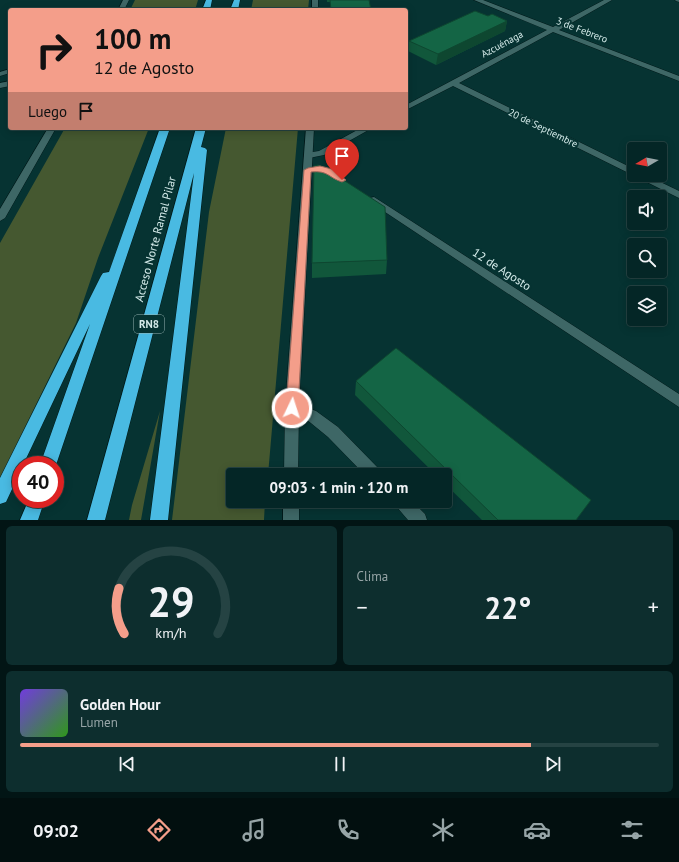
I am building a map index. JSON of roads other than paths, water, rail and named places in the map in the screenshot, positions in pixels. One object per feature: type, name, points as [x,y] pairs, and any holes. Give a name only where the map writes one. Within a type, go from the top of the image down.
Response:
[{"type":"highway","name":"Acceso Norte Ramal Pilar","points":[[51,456],[164,130]]},
{"type":"highway","name":"Acceso Norte Ramal Pilar","points":[[96,520],[200,130]]},
{"type":"highway","points":[[159,520],[204,130]]},
{"type":"highway","points":[[0,496],[132,226]]},
{"type":"highway","points":[[29,520],[34,508]]},
{"type":"street","name":"3 de Febrero","points":[[477,0],[679,79]]},
{"type":"street","name":"Azcuénaga","points":[[408,107],[609,0]]},
{"type":"street","name":"20 de Septiembre","points":[[452,83],[627,170]]},
{"type":"street","points":[[0,218],[51,130]]},
{"type":"street","points":[[292,468],[292,408],[310,130]]},
{"type":"street","points":[[309,155],[322,153],[364,130]]},
{"type":"street","points":[[308,170],[320,168]]},
{"type":"street","points":[[652,182],[679,195]]},
{"type":"street","name":"12 de Agosto","points":[[362,193],[679,401]]},
{"type":"street","points":[[292,408],[312,415],[333,432],[368,468]]},
{"type":"street","points":[[291,508],[291,520]]},
{"type":"street","points":[[408,508],[419,520]]}]
